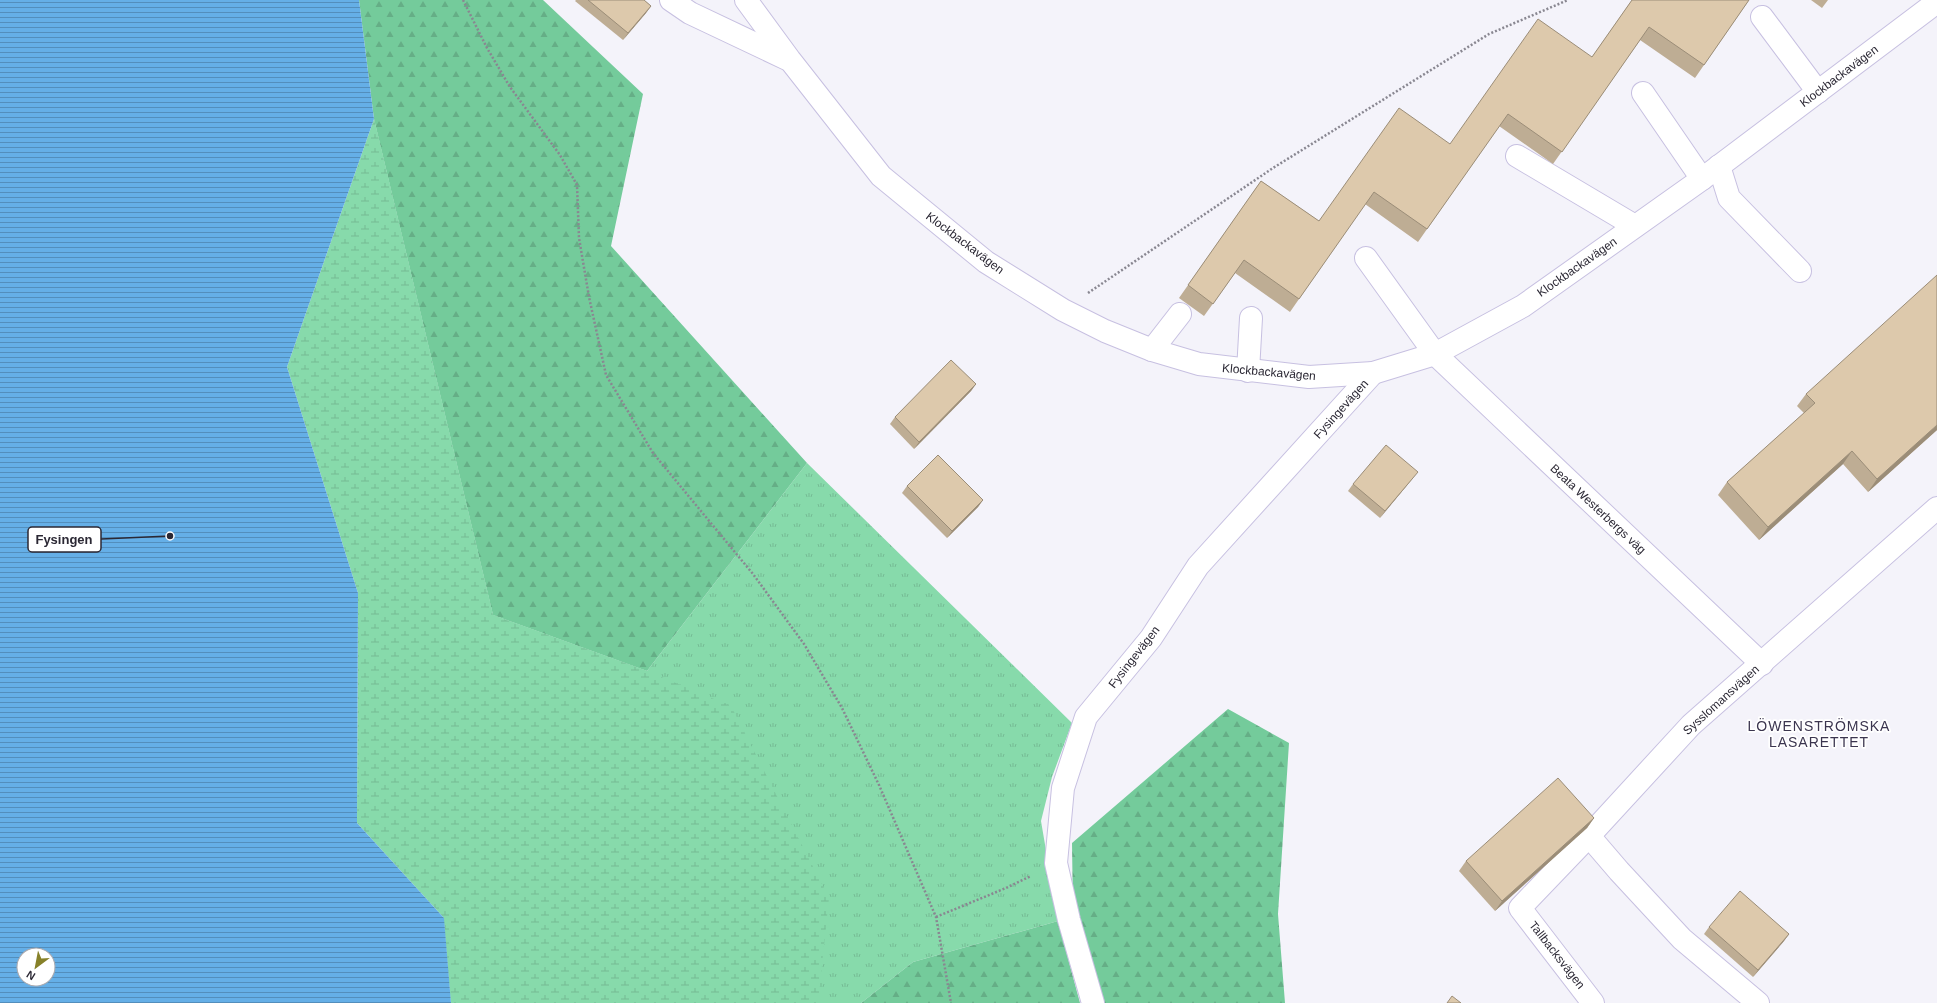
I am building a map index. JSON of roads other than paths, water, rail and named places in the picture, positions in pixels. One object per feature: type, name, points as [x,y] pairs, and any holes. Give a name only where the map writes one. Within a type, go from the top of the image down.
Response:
[{"type":"street","points":[[671,0],[690,13],[790,60]]},
{"type":"street","name":"Klockbackavägen","points":[[746,0],[790,60],[881,176],[986,262],[1063,310],[1105,331],[1152,350],[1198,364],[1309,377],[1373,374],[1435,354],[1523,306],[1702,179],[1937,2]]},
{"type":"street","points":[[1762,17],[1818,92]]},
{"type":"street","points":[[1643,93],[1702,179]]},
{"type":"street","points":[[1517,156],[1635,226]]},
{"type":"street","points":[[1719,166],[1729,198],[1800,271]]},
{"type":"street","name":"Beata Westerbergs väg","points":[[1366,258],[1435,354],[1762,664]]},
{"type":"street","points":[[1152,350],[1180,314]]},
{"type":"street","points":[[1248,371],[1251,318]]},
{"type":"street","name":"Fysingevägen","points":[[1093,1003],[1069,920],[1056,863],[1063,788],[1086,717],[1151,638],[1198,566],[1373,374]]},
{"type":"street","name":"Sysslomansvägen","points":[[1520,908],[1589,836],[1691,724],[1762,664],[1937,508]]},
{"type":"street","points":[[1589,836],[1682,939],[1758,1003]]},
{"type":"street","name":"Tallbacksvägen","points":[[1520,908],[1593,1003]]},
{"type":"water","points":[[0,0],[359,0],[374,119],[287,367],[358,593],[357,823],[444,918],[451,1003],[0,1003]]},
{"type":"place","name":"Fysingen","points":[[170,536]]},
{"type":"district","name":"LÖWENSTRÖMSKA LASARETTET","points":[[1819,734]]}]
